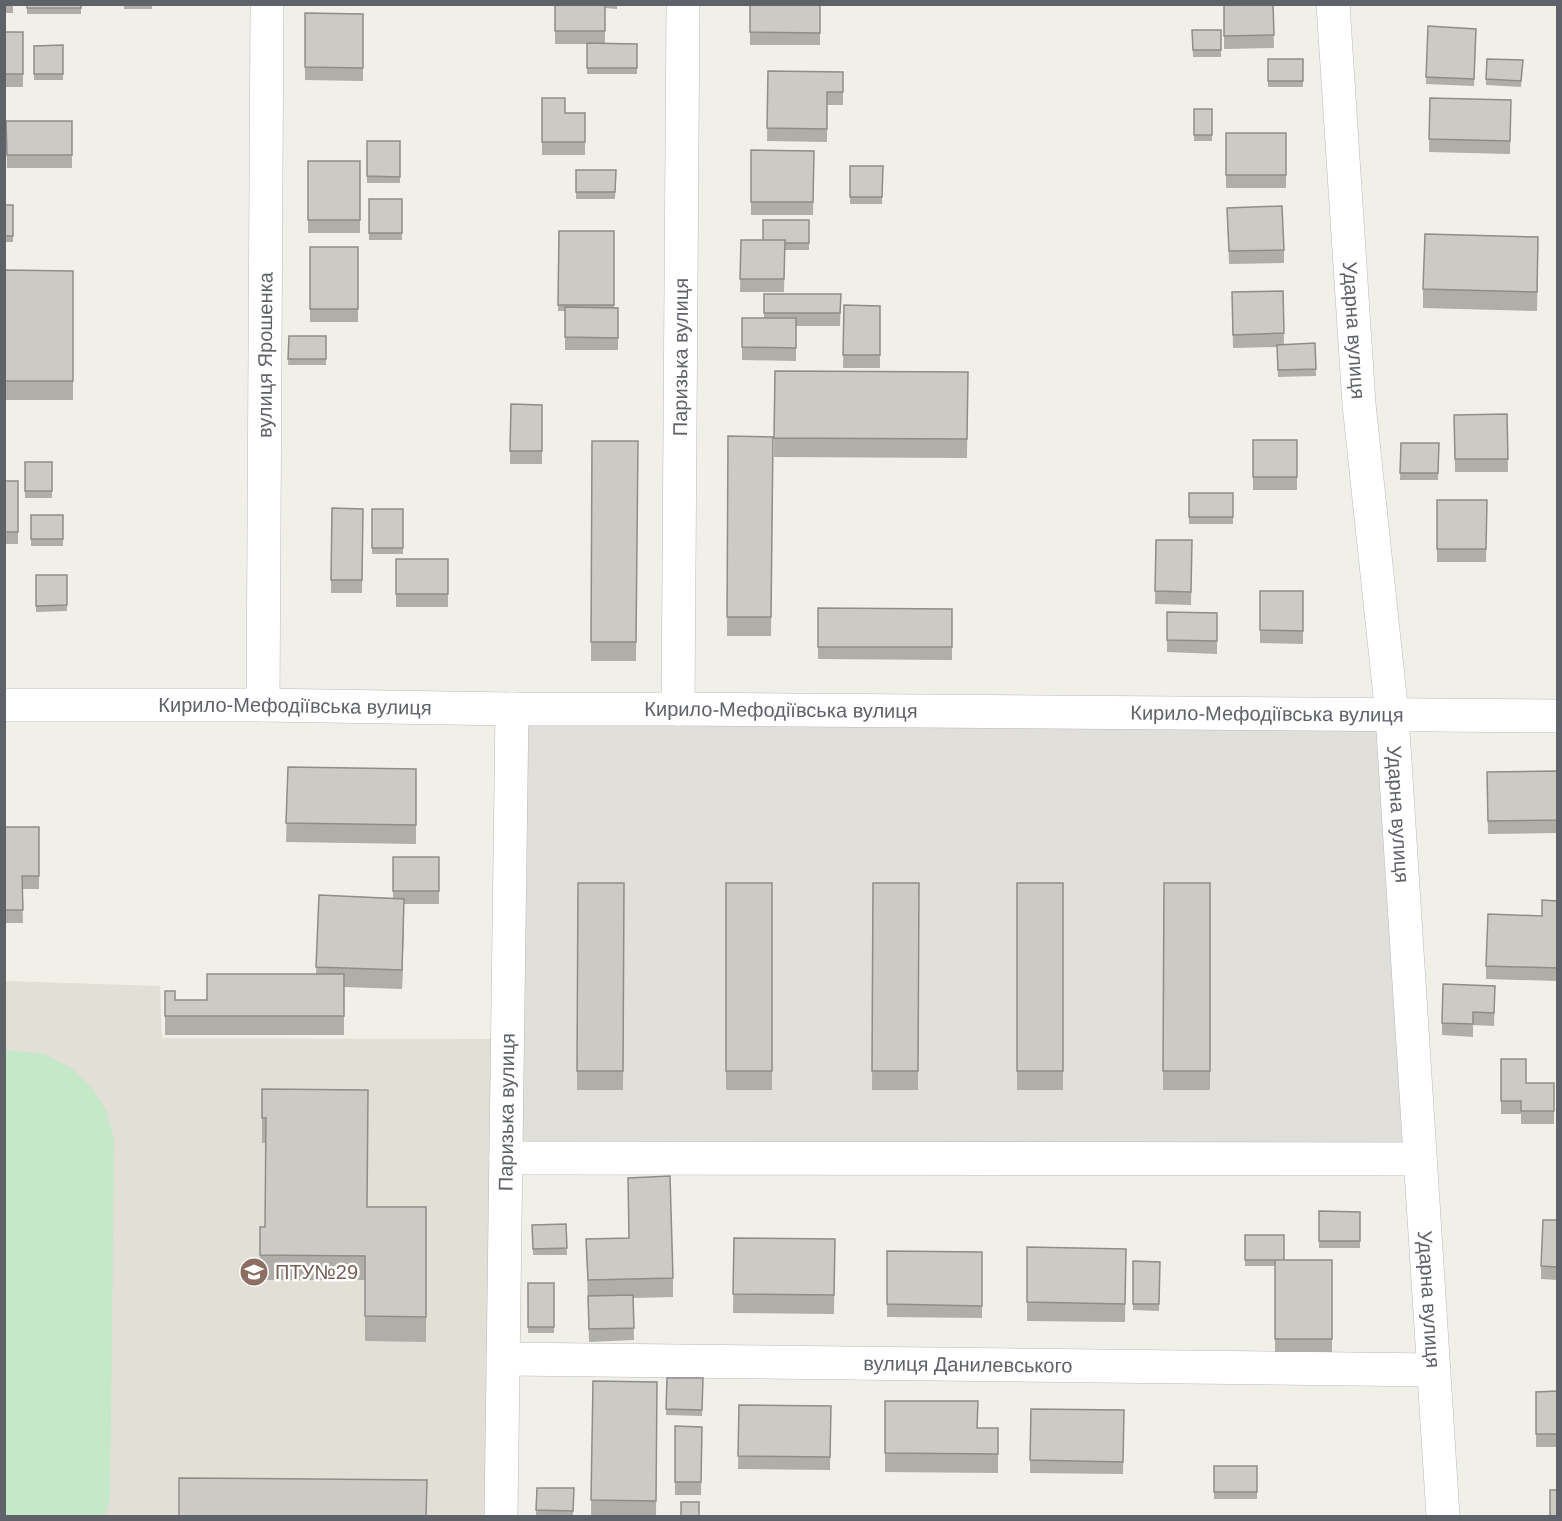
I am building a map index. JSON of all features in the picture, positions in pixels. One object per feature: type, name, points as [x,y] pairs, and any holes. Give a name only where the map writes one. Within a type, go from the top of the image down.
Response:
[{"type":"street","name":"вулиця Ярошенка","points":[[263,705],[267,4]]},
{"type":"street","name":"Паризька вулиця","points":[[678,708],[683,4]]},
{"type":"street","name":"Ударна вулиця","points":[[1333,4],[1359,404],[1392,715],[1443,1516]]},
{"type":"street","name":"Кирило-Мефодіївська вулиця","points":[[4,705],[263,705],[1557,716]]},
{"type":"street","name":"Паризька вулиця","points":[[501,1516],[512,708]]},
{"type":"street","points":[[506,1158],[1420,1159]]},
{"type":"street","name":"вулиця Данилевського","points":[[503,1359],[1434,1370]]},
{"type":"shaded area","points":[[512,709],[1392,715],[1420,1159],[506,1158]]},
{"type":"shaded area","name":"ПТУ№29","points":[[5,981],[160,986],[162,1038],[507,1039],[501,1516],[5,1516]]},
{"type":"green space","points":[[5,1050],[44,1054],[71,1068],[92,1088],[106,1110],[114,1139],[110,1500],[105,1516],[5,1516]]},
{"type":"building","points":[[27,4],[81,4],[81,8],[27,8]]},
{"type":"building","points":[[555,4],[605,4],[605,31],[555,31]]},
{"type":"building","points":[[750,4],[820,5],[820,33],[750,32]]},
{"type":"building","points":[[1224,4],[1273,4],[1274,35],[1224,36]]},
{"type":"building","points":[[305,13],[363,14],[363,68],[305,67]]},
{"type":"building","points":[[1428,26],[1476,29],[1474,79],[1426,77]]},
{"type":"building","points":[[1192,30],[1221,30],[1221,50],[1193,50]]},
{"type":"building","points":[[4,32],[23,32],[23,74],[4,74]]},
{"type":"building","points":[[587,43],[637,44],[637,68],[587,68]]},
{"type":"building","points":[[63,45],[63,74],[34,74],[34,46]]},
{"type":"building","points":[[1268,59],[1303,59],[1303,81],[1268,81]]},
{"type":"building","points":[[1487,59],[1523,60],[1521,81],[1486,79]]},
{"type":"building","points":[[768,71],[843,72],[843,92],[827,92],[827,129],[767,128]]},
{"type":"building","points":[[542,98],[565,98],[565,113],[585,113],[585,142],[542,142]]},
{"type":"building","points":[[1430,98],[1511,100],[1510,141],[1429,139]]},
{"type":"building","points":[[1194,109],[1212,109],[1212,135],[1194,135]]},
{"type":"building","points":[[6,121],[72,121],[72,155],[7,155]]},
{"type":"building","points":[[1226,133],[1286,133],[1286,175],[1226,175]]},
{"type":"building","points":[[367,141],[400,141],[400,177],[367,176]]},
{"type":"building","points":[[751,150],[814,151],[813,202],[751,202]]},
{"type":"building","points":[[308,161],[360,161],[360,220],[308,220]]},
{"type":"building","points":[[850,166],[883,166],[882,197],[850,197]]},
{"type":"building","points":[[576,170],[616,170],[615,192],[576,192]]},
{"type":"building","points":[[369,199],[402,199],[402,233],[369,233]]},
{"type":"building","points":[[4,205],[13,205],[13,236],[4,236]]},
{"type":"building","points":[[1282,206],[1284,250],[1229,251],[1227,208]]},
{"type":"building","points":[[763,220],[809,220],[809,243],[763,240]]},
{"type":"building","points":[[559,231],[614,231],[614,305],[558,305]]},
{"type":"building","points":[[1425,234],[1538,237],[1537,292],[1423,289]]},
{"type":"building","points":[[741,240],[785,240],[784,279],[740,279]]},
{"type":"building","points":[[310,247],[358,247],[358,309],[310,309]]},
{"type":"building","points":[[4,270],[73,271],[73,381],[4,381]]},
{"type":"building","points":[[1283,291],[1284,333],[1233,335],[1232,292]]},
{"type":"building","points":[[764,294],[841,294],[840,313],[764,313]]},
{"type":"building","points":[[844,305],[880,306],[880,355],[843,355]]},
{"type":"building","points":[[565,307],[618,308],[618,338],[565,337]]},
{"type":"building","points":[[742,318],[796,318],[796,348],[742,347]]},
{"type":"building","points":[[289,336],[326,336],[326,359],[288,359]]},
{"type":"building","points":[[1315,343],[1316,369],[1278,370],[1277,345]]},
{"type":"building","points":[[775,371],[968,372],[967,439],[774,438]]},
{"type":"building","points":[[511,404],[542,405],[542,451],[510,451]]},
{"type":"building","points":[[1507,414],[1508,459],[1455,459],[1454,415]]},
{"type":"building","points":[[728,436],[773,437],[771,617],[727,617]]},
{"type":"building","points":[[1253,440],[1297,440],[1297,477],[1253,477]]},
{"type":"building","points":[[592,441],[638,441],[636,642],[591,642]]},
{"type":"building","points":[[1401,443],[1439,443],[1438,473],[1400,473]]},
{"type":"building","points":[[25,462],[52,462],[52,491],[25,491]]},
{"type":"building","points":[[4,481],[18,481],[18,532],[4,532]]},
{"type":"building","points":[[1189,493],[1233,493],[1233,517],[1189,517]]},
{"type":"building","points":[[1437,500],[1487,500],[1486,549],[1437,549]]},
{"type":"building","points":[[332,508],[363,509],[362,580],[331,580]]},
{"type":"building","points":[[372,509],[403,509],[403,548],[372,548]]},
{"type":"building","points":[[31,515],[63,515],[63,539],[31,539]]},
{"type":"building","points":[[1156,540],[1192,540],[1191,592],[1155,591]]},
{"type":"building","points":[[396,559],[448,559],[448,594],[396,594]]},
{"type":"building","points":[[36,575],[67,575],[67,605],[36,606]]},
{"type":"building","points":[[1260,591],[1303,591],[1303,631],[1260,630]]},
{"type":"building","points":[[818,608],[952,609],[952,647],[818,647]]},
{"type":"building","points":[[1167,612],[1217,613],[1217,641],[1167,640]]},
{"type":"building","points":[[288,767],[416,769],[416,825],[286,823]]},
{"type":"building","points":[[1557,771],[1557,820],[1488,821],[1487,772]]},
{"type":"building","points":[[4,827],[39,827],[39,876],[22,876],[23,910],[4,910]]},
{"type":"building","points":[[393,857],[439,857],[439,891],[393,891]]},
{"type":"building","points":[[578,883],[624,883],[623,1071],[577,1071]]},
{"type":"building","points":[[726,883],[772,883],[772,1071],[726,1071]]},
{"type":"building","points":[[873,883],[919,883],[918,1071],[872,1071]]},
{"type":"building","points":[[1017,883],[1063,883],[1063,1071],[1017,1071]]},
{"type":"building","points":[[1164,883],[1210,883],[1210,1071],[1163,1071]]},
{"type":"building","points":[[319,895],[404,899],[402,970],[316,967]]},
{"type":"building","points":[[1542,900],[1557,901],[1557,968],[1486,966],[1488,914],[1542,916]]},
{"type":"building","points":[[207,974],[344,974],[344,1016],[165,1016],[165,991],[175,991],[175,1000],[207,1000]]},
{"type":"building","points":[[1443,984],[1495,986],[1494,1013],[1473,1012],[1473,1024],[1442,1023]]},
{"type":"building","points":[[1501,1059],[1526,1059],[1526,1083],[1554,1083],[1554,1111],[1521,1111],[1521,1101],[1501,1101]]},
{"type":"building","points":[[262,1089],[368,1090],[367,1207],[426,1207],[426,1317],[365,1316],[365,1256],[260,1255],[260,1227],[265,1227],[266,1118],[262,1118]]},
{"type":"building","points":[[670,1176],[673,1278],[588,1280],[586,1239],[629,1238],[628,1178]]},
{"type":"building","points":[[1319,1211],[1360,1212],[1360,1241],[1319,1241]]},
{"type":"building","points":[[1543,1220],[1557,1220],[1557,1267],[1541,1266]]},
{"type":"building","points":[[566,1224],[567,1248],[533,1249],[532,1225]]},
{"type":"building","points":[[1245,1235],[1284,1235],[1284,1260],[1245,1260]]},
{"type":"building","points":[[734,1238],[835,1239],[834,1295],[733,1294]]},
{"type":"building","points":[[1027,1247],[1126,1249],[1125,1304],[1027,1302]]},
{"type":"building","points":[[887,1251],[982,1252],[982,1306],[887,1304]]},
{"type":"building","points":[[1275,1260],[1332,1260],[1332,1339],[1275,1339]]},
{"type":"building","points":[[1133,1261],[1160,1262],[1159,1304],[1133,1304]]},
{"type":"building","points":[[528,1283],[554,1283],[554,1327],[528,1327]]},
{"type":"building","points":[[633,1295],[634,1328],[589,1329],[588,1296]]},
{"type":"building","points":[[667,1378],[703,1378],[702,1410],[666,1409]]},
{"type":"building","points":[[593,1381],[657,1382],[656,1501],[591,1500]]},
{"type":"building","points":[[1557,1391],[1557,1434],[1536,1434],[1536,1392]]},
{"type":"building","points":[[885,1401],[978,1401],[977,1428],[998,1428],[998,1454],[885,1453]]},
{"type":"building","points":[[739,1405],[831,1406],[830,1457],[738,1456]]},
{"type":"building","points":[[1031,1409],[1124,1410],[1123,1462],[1030,1460]]},
{"type":"building","points":[[675,1426],[702,1427],[701,1482],[675,1482]]},
{"type":"building","points":[[1214,1466],[1257,1466],[1257,1492],[1214,1492]]},
{"type":"building","points":[[179,1478],[427,1480],[426,1516],[179,1516]]},
{"type":"building","points":[[537,1488],[574,1488],[573,1511],[536,1510]]},
{"type":"building","points":[[1550,1490],[1557,1490],[1557,1516],[1550,1516]]},
{"type":"building","points":[[681,1502],[699,1502],[699,1516],[681,1516]]},
{"type":"place","name":"ПТУ№29","points":[[254,1272]]}]
